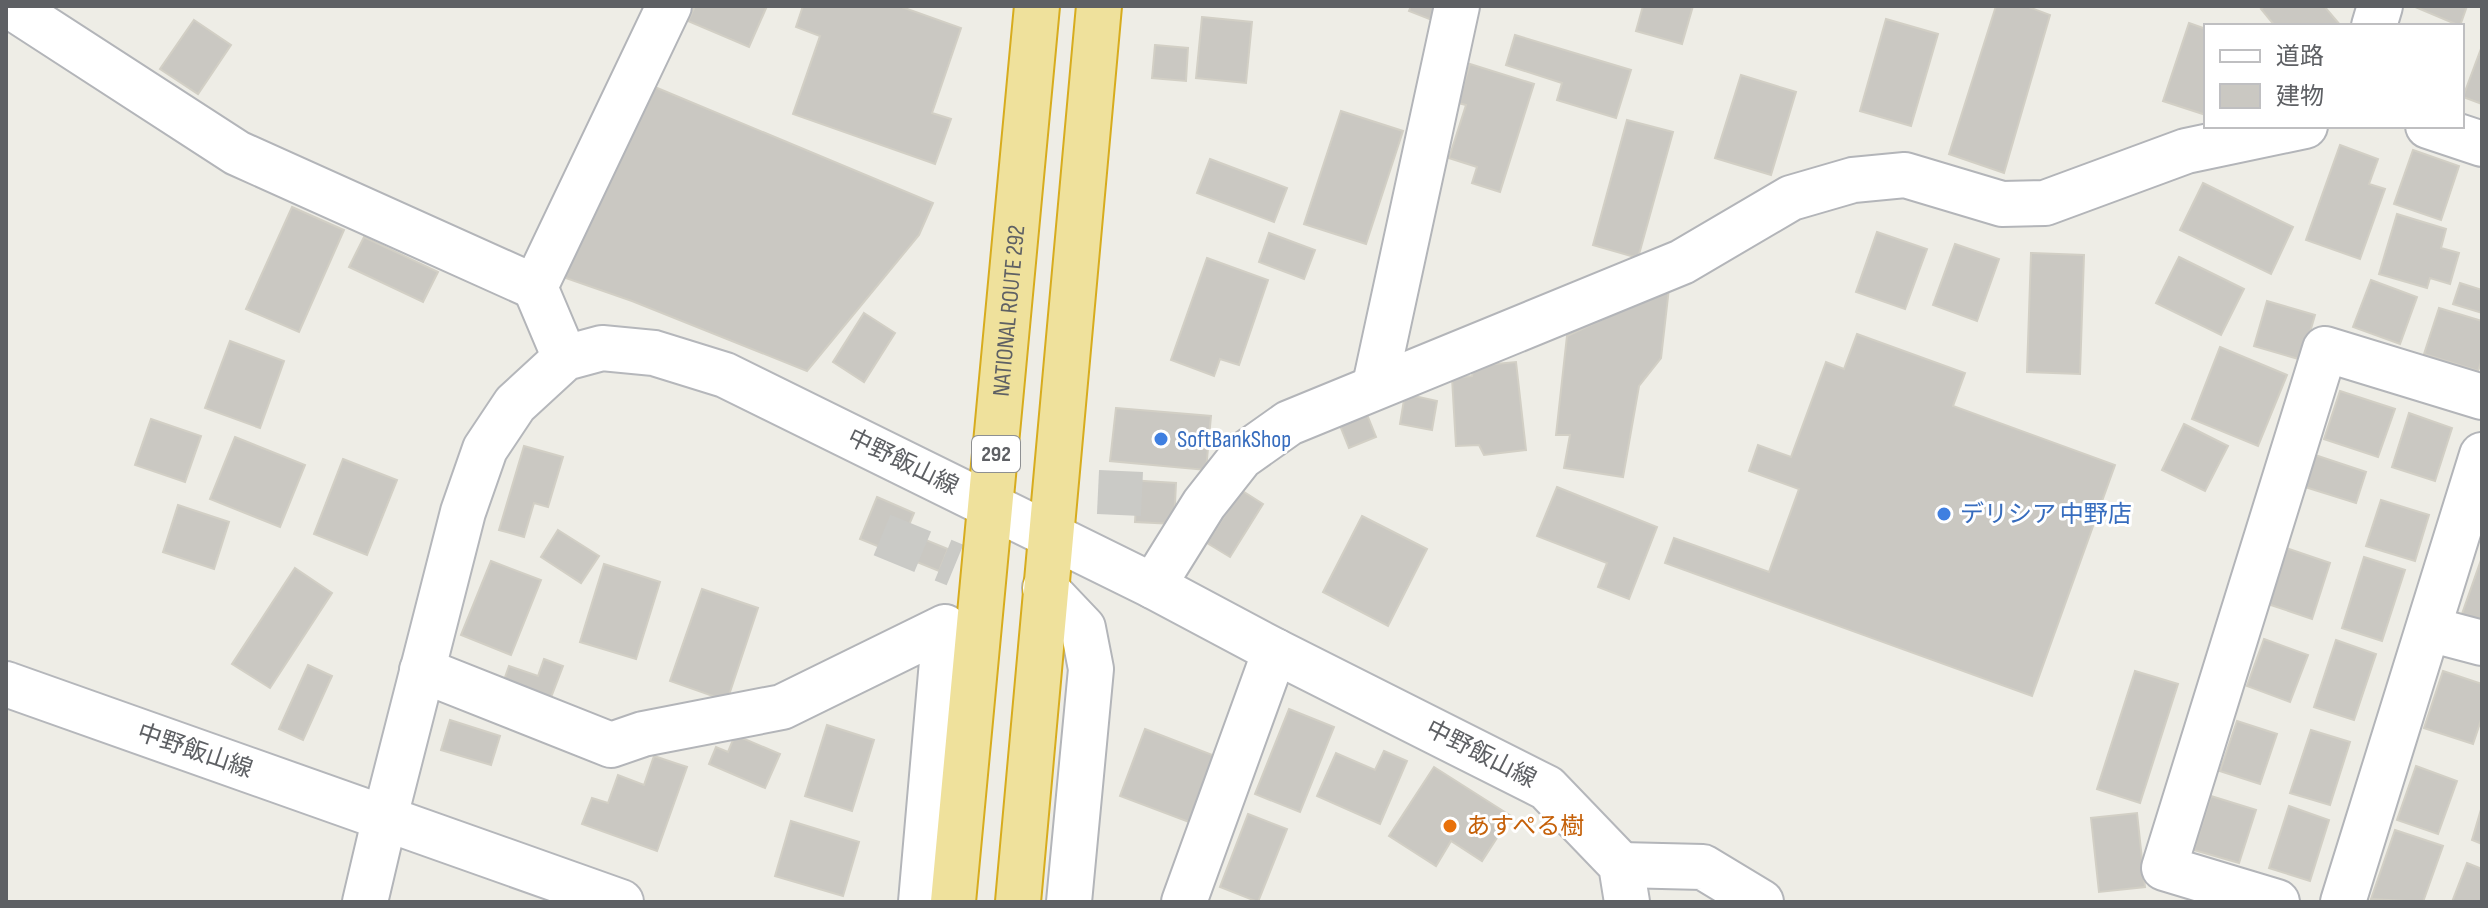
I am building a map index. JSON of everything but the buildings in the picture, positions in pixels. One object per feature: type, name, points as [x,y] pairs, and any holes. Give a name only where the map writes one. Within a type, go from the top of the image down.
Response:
[{"type":"highway","name":"NATIONAL ROUTE 292","points":[[953,902],[1037,6]]},
{"type":"highway","name":"292","points":[[1018,902],[1099,6]]},
{"type":"street","points":[[10,6],[237,153],[535,287],[565,358]]},
{"type":"street","points":[[535,287],[669,6]]},
{"type":"street","points":[[1375,385],[1457,6]]},
{"type":"street","points":[[1153,586],[1204,504],[1241,457],[1289,423],[1375,385],[1682,262],[1791,198],[1841,183],[1905,175],[2002,204],[2045,203],[2186,151],[2295,128]]},
{"type":"street","points":[[2434,128],[2482,144]]},
{"type":"street","name":"中野飯山線","points":[[385,817],[463,512],[485,449],[515,404],[565,358],[602,348],[654,353],[725,375],[1153,586],[1547,788],[1624,884]]},
{"type":"street","points":[[2277,902],[2164,868],[2325,349],[2482,397]]},
{"type":"street","points":[[2343,902],[2482,455]]},
{"type":"street","points":[[1045,588],[1083,628],[1091,669],[1069,902]]},
{"type":"street","points":[[422,670],[611,745],[643,734],[782,707],[945,627],[921,902]]},
{"type":"street","points":[[2429,629],[2482,643]]},
{"type":"street","points":[[1184,902],[1275,651]]},
{"type":"street","name":"中野飯山線","points":[[6,684],[621,902]]},
{"type":"street","points":[[365,902],[385,817]]},
{"type":"street","points":[[1624,884],[1703,867],[1761,902]]},
{"type":"tunnel","points":[[1098,492],[1161,495]]},
{"type":"tunnel","points":[[882,535],[955,565]]},
{"type":"place","name":"SoftBankShop","points":[[1161,439]]},
{"type":"place","name":"デリシア 中野店","points":[[1944,514]]},
{"type":"place","name":"あすぺる樹","points":[[1450,826]]}]
